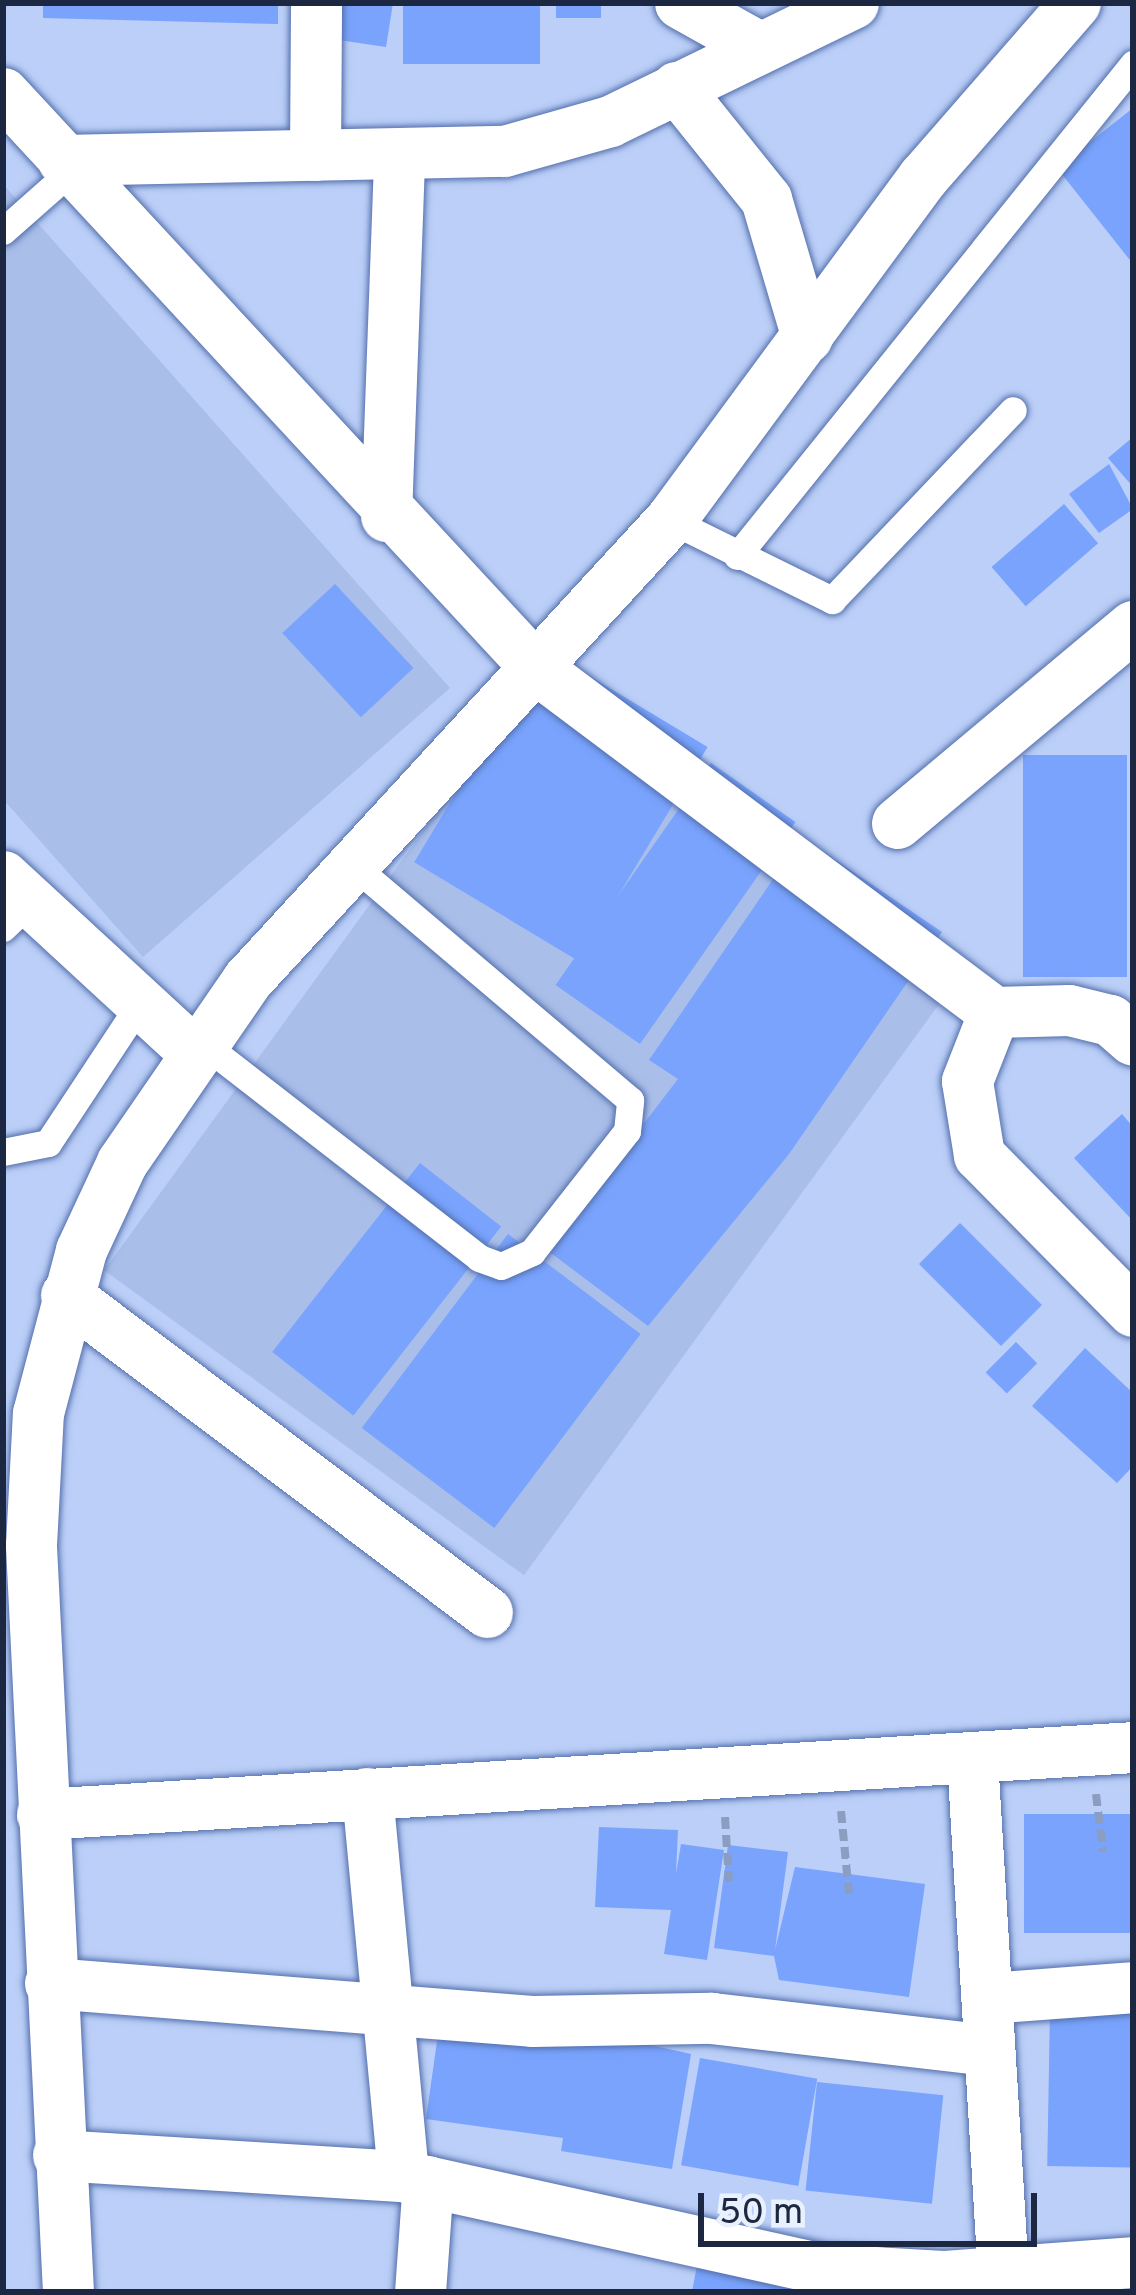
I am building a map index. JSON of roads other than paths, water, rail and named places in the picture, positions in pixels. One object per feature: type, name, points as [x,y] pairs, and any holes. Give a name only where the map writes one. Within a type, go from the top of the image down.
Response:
[{"type":"street","points":[[315,155],[316,3]]},
{"type":"street","points":[[680,3],[752,43]]},
{"type":"street","points":[[68,165],[399,154],[540,144],[676,87],[752,43],[853,3]]},
{"type":"street","points":[[68,2292],[42,1814],[32,1479],[66,1295],[122,1162],[198,1047],[347,860],[537,669],[670,520],[968,120],[1075,3]]},
{"type":"street","points":[[676,87],[766,199],[806,337]]},
{"type":"street","points":[[11,118],[68,165],[386,516],[537,669],[994,1012],[1069,1010],[1110,1020],[1133,1040]]},
{"type":"street","points":[[386,516],[399,154]]},
{"type":"street","points":[[897,824],[1133,626]]},
{"type":"street","points":[[12,902],[198,1047]]},
{"type":"street","points":[[994,1012],[967,1082],[979,1154],[1133,1311]]},
{"type":"street","points":[[66,1295],[487,1612]]},
{"type":"street","points":[[42,1814],[1133,1747]]},
{"type":"street","points":[[972,1758],[1004,2282]]},
{"type":"street","points":[[367,1793],[388,2004],[416,2179],[420,2292]]},
{"type":"street","points":[[50,1983],[388,2004],[532,2021],[712,2018],[988,2050]]},
{"type":"street","points":[[988,1998],[1133,1987]]},
{"type":"street","points":[[58,2155],[416,2179],[822,2270],[1004,2282],[1133,2262]]},
{"type":"lane","points":[[737,556],[1133,64]]},
{"type":"lane","points":[[3,231],[68,165]]},
{"type":"lane","points":[[670,520],[822,601],[842,597],[1013,410]]},
{"type":"lane","points":[[198,1047],[479,1258],[513,1265],[532,1252],[627,1131],[630,1100],[347,860]]},
{"type":"lane","points":[[3,1152],[48,1143],[139,1005]]}]
